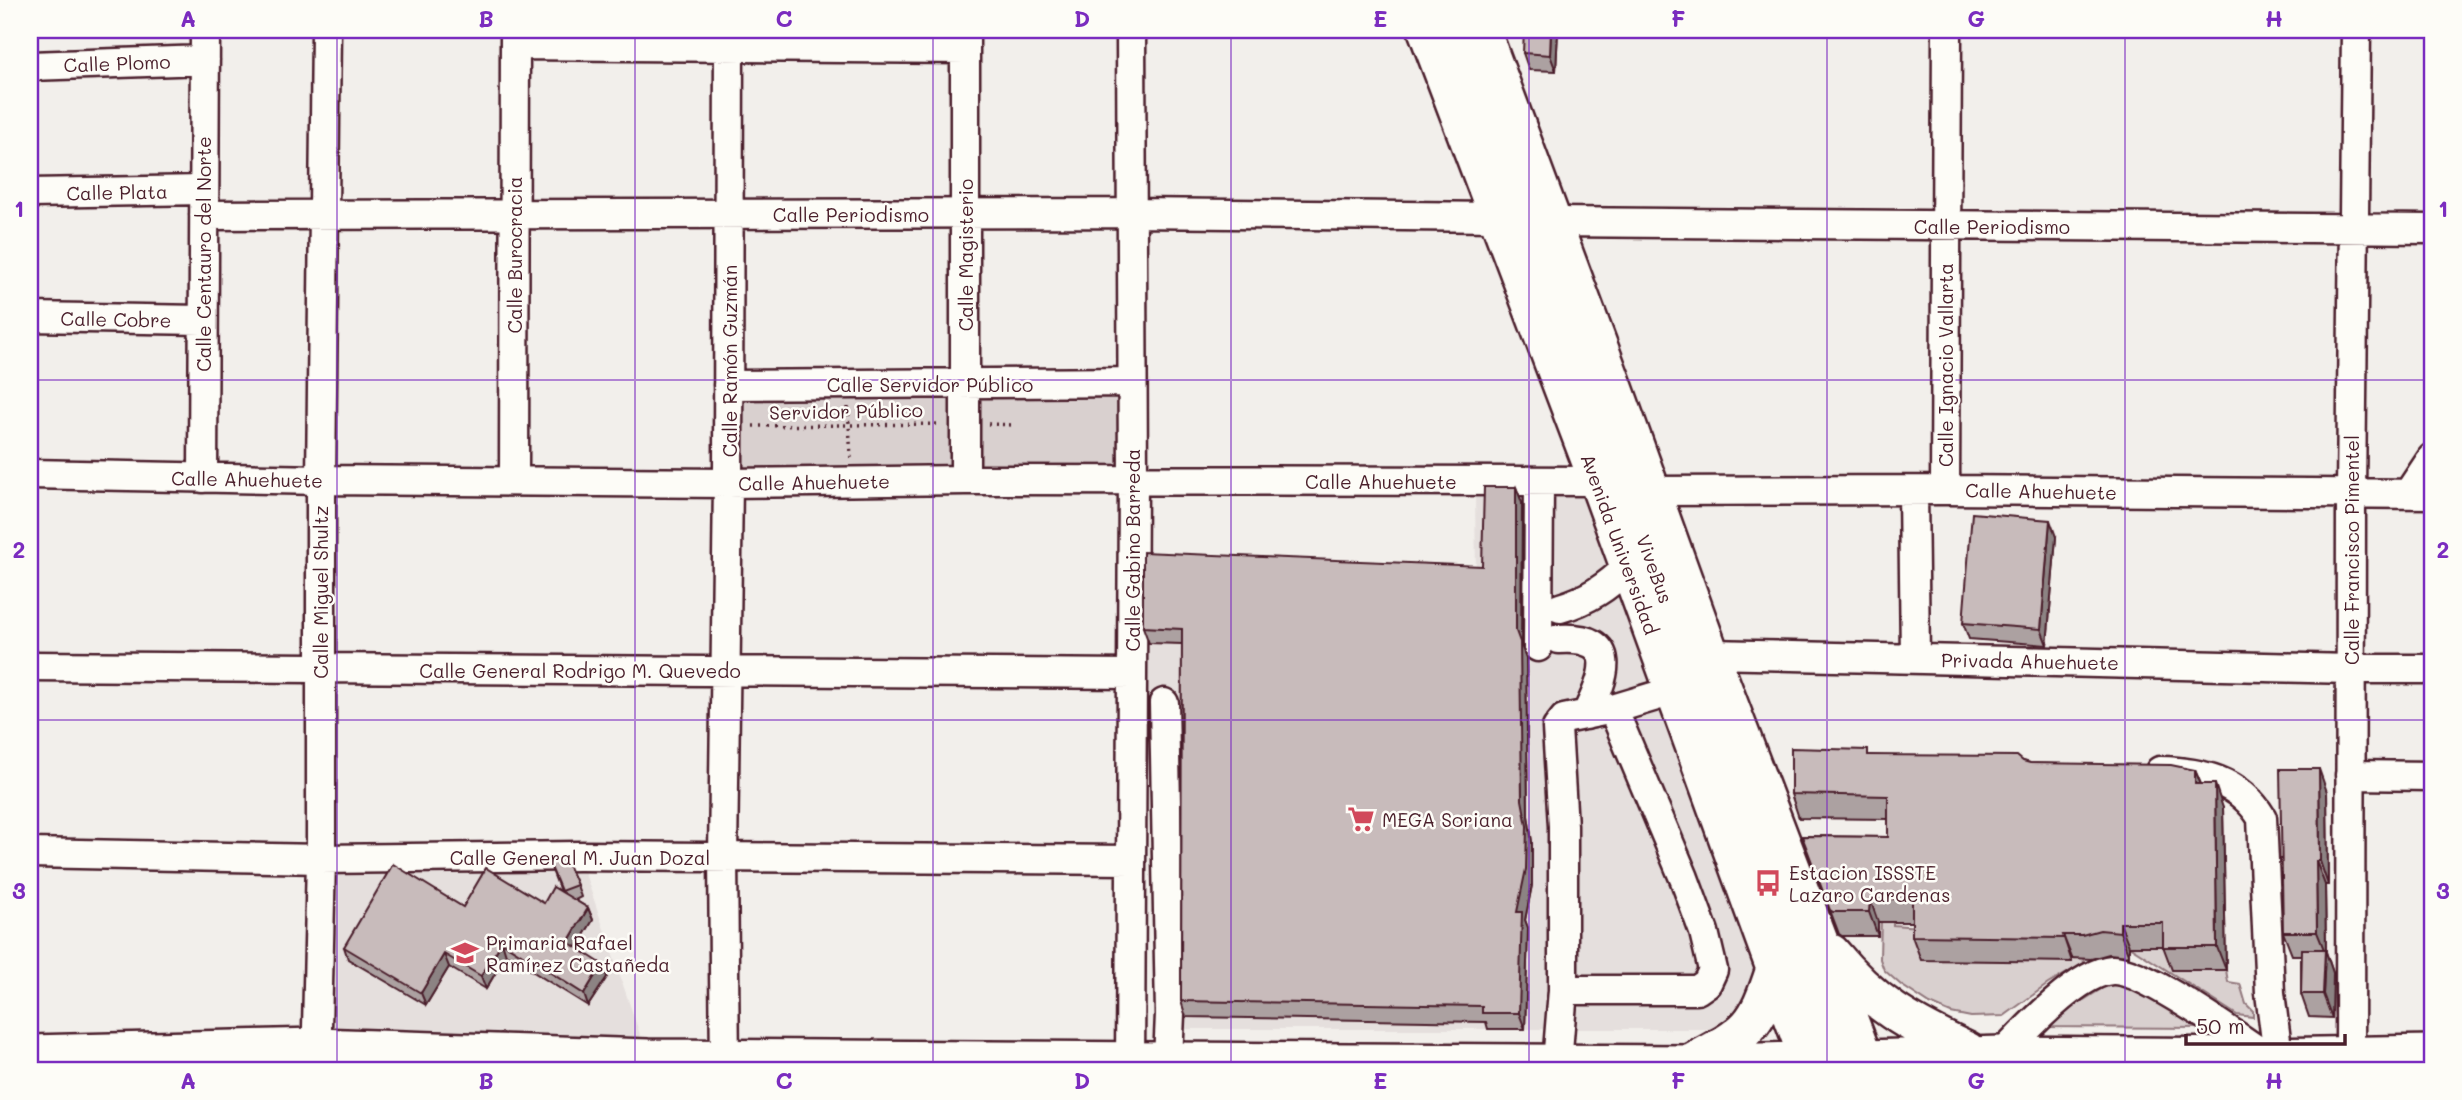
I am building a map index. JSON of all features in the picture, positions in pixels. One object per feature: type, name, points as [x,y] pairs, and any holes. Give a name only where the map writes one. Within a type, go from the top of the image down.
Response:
[{"type":"main road","name":"Avenida Universidad","points":[[1427,30],[1598,481],[1775,969],[1837,1065]]},
{"type":"main road","points":[[1481,30],[1614,385],[1710,654],[1817,936],[1837,1065]]},
{"type":"main road","points":[[1817,936],[1863,988],[1900,1018],[1990,1055]]},
{"type":"main road","points":[[1691,1064],[1736,1039],[1751,1025],[1762,1007],[1775,969]]},
{"type":"main road","points":[[30,1055],[725,1065],[1130,1065],[1168,1060],[1230,1066],[1557,1063],[1837,1065],[1990,1055],[2273,1056],[2350,1063],[2432,1054]]},
{"type":"street","name":"Calle Centauro del Norte","points":[[203,478],[205,30]]},
{"type":"street","name":"Calle Miguel Shultz","points":[[316,1059],[321,859],[321,480],[326,30]]},
{"type":"street","name":"Calle Gabino Barreda","points":[[1130,1065],[1133,480],[1131,30]]},
{"type":"street","name":"ViveBus","points":[[1455,30],[1837,1065]]},
{"type":"street","name":"Calle Ignacio Vallarta","points":[[1945,490],[1947,30]]},
{"type":"street","name":"Calle Francisco Pimentel","points":[[2350,1063],[2351,494],[2356,30]]},
{"type":"street","points":[[515,38],[965,40]]},
{"type":"street","name":"Calle Burocracia","points":[[513,481],[515,38]]},
{"type":"street","name":"Calle Ramón Guzmán","points":[[725,1065],[723,857],[729,426],[729,39]]},
{"type":"street","name":"Calle Magisterio","points":[[965,40],[965,480]]},
{"type":"street","name":"Calle Plomo","points":[[30,66],[205,60]]},
{"type":"street","name":"Calle Plata","points":[[30,193],[204,203]]},
{"type":"street","name":"Calle Periodismo","points":[[204,203],[324,214],[1133,213],[1498,217]]},
{"type":"street","name":"Calle Periodismo","points":[[1552,222],[2432,229]]},
{"type":"street","name":"Calle Cobre","points":[[30,317],[202,320]]},
{"type":"street","name":"Calle Servidor Público","points":[[729,385],[1132,383]]},
{"type":"street","points":[[2420,494],[2432,458]]},
{"type":"street","name":"Calle Ahuehuete","points":[[30,474],[321,480],[728,483],[965,480],[1598,481]]},
{"type":"street","points":[[1539,482],[1548,643],[1577,639],[1591,643],[1601,652],[1604,660],[1599,712],[1684,878],[1704,933],[1713,970],[1707,983],[1697,990],[1563,990]]},
{"type":"street","name":"Calle Ahuehuete","points":[[1650,491],[1945,490],[2420,494]]},
{"type":"street","points":[[1913,491],[1915,659]]},
{"type":"street","points":[[1560,608],[1586,600],[1628,567]]},
{"type":"street","name":"Privada Ahuehuete","points":[[1710,654],[2432,669]]},
{"type":"street","name":"Calle General Rodrigo M. Quevedo","points":[[30,666],[1131,674]]},
{"type":"street","points":[[1557,1063],[1563,990],[1563,826],[1557,728],[1564,719],[1673,691]]},
{"type":"street","points":[[1164,703],[1170,1014],[1168,1060]]},
{"type":"street","points":[[2129,771],[2181,772],[2211,777],[2242,793],[2262,818],[2273,1056]]},
{"type":"street","points":[[2350,775],[2432,776]]},
{"type":"street","name":"Calle General M. Juan Dozal","points":[[30,853],[321,859],[579,856],[1131,860]]},
{"type":"street","points":[[1990,1055],[2097,974],[2113,970],[2132,973],[2146,980],[2273,1056]]},
{"type":"path","points":[[847,384],[852,481]]},
{"type":"path","name":"Servidor Público","points":[[729,426],[964,424]]},
{"type":"shaded area","points":[[729,30],[965,30],[965,49],[729,47]]},
{"type":"shaded area","points":[[1132,382],[1133,480],[728,483],[728,385]]},
{"type":"shaded area","points":[[1585,491],[1757,963],[1757,984],[1728,1025],[1713,1029],[1155,1029],[1144,568],[1476,581],[1475,492]]},
{"type":"shaded area","name":"Primaria Rafael Ramírez Castañeda","points":[[579,856],[648,1058],[316,1047],[321,859]]},
{"type":"shaded area","points":[[1894,870],[1893,925],[1920,927],[2072,961],[2072,956],[2083,956],[2084,963],[2048,984],[2004,1016],[1971,1017],[1951,1013],[1930,1004],[1884,970],[1880,959],[1881,916]]},
{"type":"shaded area","points":[[2129,946],[2172,946],[2226,970],[2228,982],[2240,984],[2246,1004],[2253,1011],[2253,1017],[2237,1015]]},
{"type":"shaded area","points":[[2117,979],[2203,1028],[2041,1027]]},
{"type":"building","points":[[1524,30],[1551,30],[1550,55],[1523,53]]},
{"type":"building","name":"MEGA Soriana","points":[[1484,487],[1516,487],[1516,631],[1520,642],[1522,800],[1527,826],[1526,869],[1517,912],[1522,912],[1519,1013],[1482,1013],[1482,1006],[1181,1001],[1182,629],[1143,627],[1143,552],[1482,566]]},
{"type":"building","points":[[1972,513],[2050,520],[2041,629],[1963,623]]},
{"type":"building","points":[[1791,748],[1868,750],[1868,755],[2017,756],[2030,763],[2171,765],[2195,770],[2195,784],[2215,784],[2217,947],[2163,947],[2163,923],[2120,923],[2120,932],[2100,930],[2082,935],[2063,935],[2064,938],[1912,936],[1912,899],[1870,899],[1869,912],[1833,912],[1802,836],[1888,837],[1888,796],[1791,794]]},
{"type":"building","points":[[2280,769],[2319,769],[2320,861],[2316,861],[2317,932],[2283,932]]},
{"type":"building","points":[[548,860],[566,860],[577,885],[561,891]]},
{"type":"building","points":[[393,864],[463,907],[486,868],[544,903],[553,887],[588,908],[568,942],[602,964],[584,994],[502,942],[481,976],[444,954],[421,993],[344,947]]},
{"type":"building","points":[[2302,949],[2325,949],[2323,994],[2301,994]]},
{"type":"place","name":"MEGA Soriana","points":[[1361,819]]},
{"type":"place","name":"Estacion ISSSTE Lazaro Cardenas","points":[[1768,883]]},
{"type":"place","name":"Primaria Rafael Ramírez Castañeda","points":[[465,953]]}]
